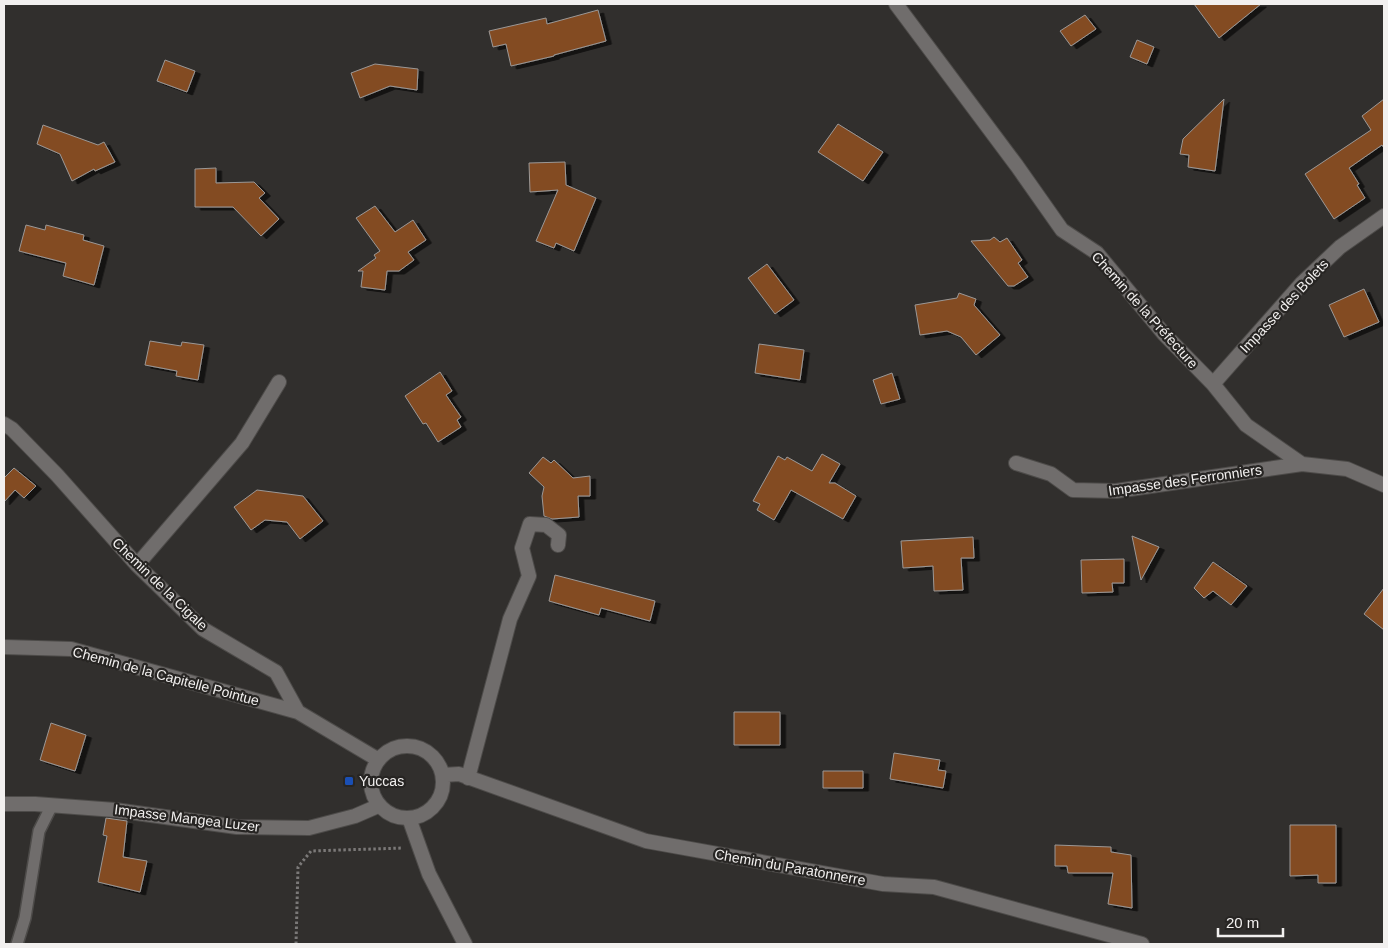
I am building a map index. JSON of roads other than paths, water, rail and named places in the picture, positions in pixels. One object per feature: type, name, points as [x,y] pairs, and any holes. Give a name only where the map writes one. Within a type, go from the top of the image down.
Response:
[{"type":"street","name":"Chemin de la Préfecture","points":[[896,4],[1017,166],[1062,230],[1097,253],[1164,334],[1213,384],[1246,425],[1302,464],[1347,469],[1384,485]]},
{"type":"street","name":"Impasse des Bolets","points":[[1213,384],[1302,283],[1340,247],[1384,216]]},
{"type":"street","points":[[137,566],[242,442],[279,382]]},
{"type":"street","name":"Chemin de la Cigale","points":[[4,424],[12,429],[57,475],[137,566],[203,629],[276,672],[298,712]]},
{"type":"street","name":"Impasse des Ferronniers","points":[[1016,463],[1051,474],[1073,490],[1116,491],[1302,464]]},
{"type":"street","points":[[468,778],[510,619],[529,576],[522,548],[530,524],[546,525],[560,535],[558,545]]},
{"type":"street","name":"Chemin de la Capitelle Pointue","points":[[4,647],[71,649],[298,712]]},
{"type":"street","points":[[298,712],[378,759]]},
{"type":"street","points":[[407,745],[423,749],[436,760],[443,775],[443,787],[439,799],[431,809],[421,816],[409,818],[392,816],[378,806],[371,791],[370,774],[378,759],[391,748],[407,745]]},
{"type":"street","name":"Chemin du Paratonnerre","points":[[443,775],[459,774],[646,841],[883,884],[934,887],[1142,944]]},
{"type":"street","name":"Impasse Mangea Luzer","points":[[4,804],[52,805],[116,810],[237,827],[308,828],[355,816],[378,806]]},
{"type":"street","points":[[409,818],[429,874],[465,944]]},
{"type":"lane","points":[[17,944],[26,918],[40,831],[52,805]]},
{"type":"place","name":"Yuccas","points":[[349,781]]}]
